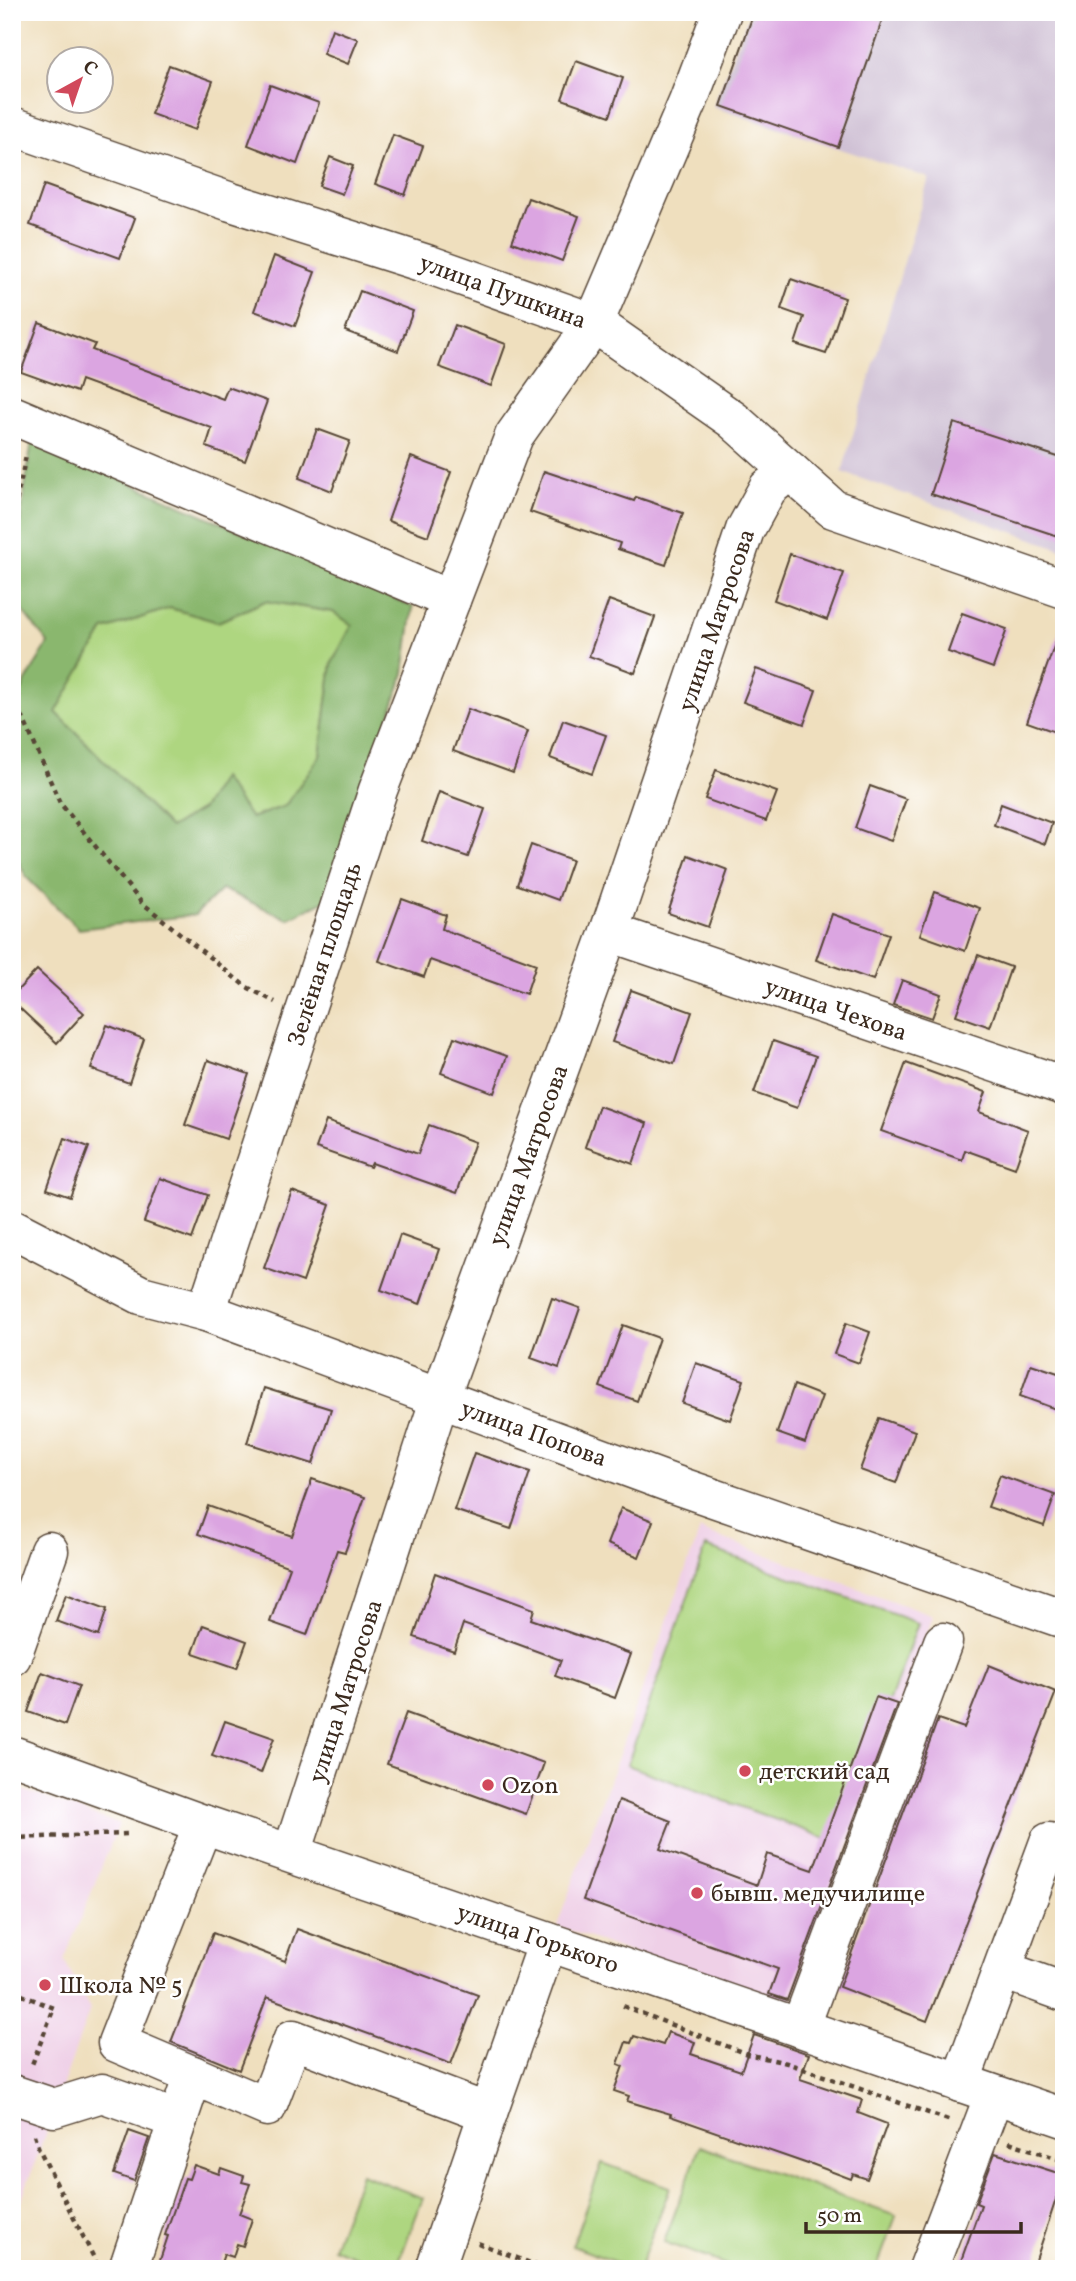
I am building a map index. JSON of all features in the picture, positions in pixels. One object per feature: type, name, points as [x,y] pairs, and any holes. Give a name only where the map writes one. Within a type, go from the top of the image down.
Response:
[{"type":"street","name":"Зелёная площадь","points":[[206,1312],[378,790],[514,436],[594,323],[688,102],[722,12]]},
{"type":"street","name":"улица Пушкина","points":[[12,126],[230,202],[427,264],[594,323],[733,420],[833,509],[1064,589]]},
{"type":"street","points":[[22,419],[451,600]]},
{"type":"street","name":"улица Матросова","points":[[292,1853],[440,1398],[609,932],[745,530],[768,488],[790,471]]},
{"type":"street","name":"улица Чехова","points":[[609,932],[1064,1086]]},
{"type":"street","name":"улица Попова","points":[[12,1228],[141,1295],[206,1312],[673,1484],[1064,1619]]},
{"type":"street","points":[[12,1656],[49,1551]]},
{"type":"street","points":[[800,2028],[943,1642]]},
{"type":"street","name":"улица Горького","points":[[12,1755],[203,1824],[1064,2118]]},
{"type":"street","points":[[203,1824],[117,2043],[267,2107],[293,2039],[488,2113]]},
{"type":"street","points":[[928,2269],[977,2089],[1003,1970],[1049,1842],[1064,1848]]},
{"type":"street","points":[[435,2269],[548,1942]]},
{"type":"street","points":[[1003,1970],[1064,1992]]},
{"type":"street","points":[[128,2269],[193,2075]]},
{"type":"street","points":[[12,2094],[54,2108],[102,2093],[178,2120]]},
{"type":"path","points":[[12,551],[22,419]]},
{"type":"path","points":[[12,646],[20,710],[60,803],[141,902],[245,986],[303,1017]]},
{"type":"path","points":[[448,2232],[546,2269]]},
{"type":"shaded area","points":[[750,12],[1064,12],[1064,550],[842,472],[929,178],[713,107]]},
{"type":"shaded area","name":"детский сад","points":[[700,1530],[933,1616],[789,2010],[557,1926]]},
{"type":"shaded area","name":"Школа № 5","points":[[12,1786],[119,1824],[64,1960],[90,2009],[12,2226]]},
{"type":"green space","points":[[32,440],[413,607],[404,673],[328,899],[288,919],[222,889],[195,915],[79,929],[27,878],[12,851],[12,706],[48,643],[13,599],[19,529]],"holes":[[[265,601],[333,612],[352,625],[332,663],[320,756],[285,806],[251,818],[222,778],[202,809],[170,828],[56,712],[104,630],[170,608],[218,622]]]},
{"type":"green space","points":[[265,601],[333,612],[353,625],[332,663],[320,756],[285,806],[251,818],[202,809],[170,828],[55,713],[104,630],[170,608],[218,622]]},
{"type":"green space","points":[[706,1547],[918,1623],[839,1843],[627,1765]]},
{"type":"green space","points":[[700,2146],[896,2216],[876,2269],[737,2269],[664,2242]]},
{"type":"green space","points":[[602,2163],[670,2187],[639,2269],[572,2246]]},
{"type":"green space","points":[[361,2174],[423,2198],[396,2269],[386,2269],[333,2248]]},
{"type":"building","points":[[754,12],[858,12],[882,21],[838,147],[721,106]]},
{"type":"building","points":[[332,29],[358,39],[348,64],[323,54]]},
{"type":"building","points":[[576,61],[623,78],[610,116],[562,99]]},
{"type":"building","points":[[169,65],[213,81],[195,130],[151,114]]},
{"type":"building","points":[[270,85],[319,103],[297,164],[248,145]]},
{"type":"building","points":[[393,135],[423,146],[405,195],[375,184]]},
{"type":"building","points":[[330,157],[353,166],[342,194],[319,186]]},
{"type":"building","points":[[44,185],[135,218],[120,258],[30,225]]},
{"type":"building","points":[[528,198],[579,216],[562,261],[512,242]]},
{"type":"building","points":[[274,256],[315,272],[295,326],[254,311]]},
{"type":"building","points":[[791,279],[845,298],[826,354],[795,344],[804,317],[781,309]]},
{"type":"building","points":[[360,291],[413,311],[398,351],[345,331]]},
{"type":"building","points":[[39,323],[95,344],[92,350],[223,399],[228,387],[267,401],[245,461],[206,447],[212,428],[81,380],[77,392],[21,372]]},
{"type":"building","points":[[455,325],[506,344],[491,386],[439,367]]},
{"type":"building","points":[[954,423],[1064,459],[1064,538],[931,494]]},
{"type":"building","points":[[317,429],[350,441],[332,491],[299,478]]},
{"type":"building","points":[[411,457],[451,472],[428,536],[388,521]]},
{"type":"building","points":[[544,471],[634,501],[636,497],[683,513],[666,565],[618,549],[620,543],[530,512]]},
{"type":"building","points":[[790,554],[844,573],[827,620],[774,600]]},
{"type":"building","points":[[609,600],[655,617],[635,673],[589,656]]},
{"type":"building","points":[[962,613],[1007,629],[993,668],[948,652]]},
{"type":"building","points":[[1061,627],[1064,627],[1064,735],[1027,722]]},
{"type":"building","points":[[756,669],[816,690],[804,724],[743,702]]},
{"type":"building","points":[[468,709],[528,731],[513,773],[453,751]]},
{"type":"building","points":[[563,720],[606,735],[592,774],[550,758]]},
{"type":"building","points":[[716,770],[777,792],[766,821],[705,799]]},
{"type":"building","points":[[870,786],[906,799],[891,841],[855,828]]},
{"type":"building","points":[[439,792],[485,809],[468,857],[422,841]]},
{"type":"building","points":[[1001,804],[1052,823],[1045,844],[994,825]]},
{"type":"building","points":[[531,845],[572,860],[558,900],[517,885]]},
{"type":"building","points":[[688,855],[728,870],[708,927],[668,913]]},
{"type":"building","points":[[935,892],[980,908],[965,951],[920,935]]},
{"type":"building","points":[[402,899],[446,915],[442,929],[536,964],[526,994],[430,960],[424,977],[379,961]]},
{"type":"building","points":[[832,914],[889,934],[873,980],[816,960]]},
{"type":"building","points":[[978,955],[1011,967],[990,1027],[956,1015]]},
{"type":"building","points":[[37,970],[84,1013],[57,1043],[12,1001],[12,996]]},
{"type":"building","points":[[902,980],[941,994],[932,1018],[893,1005]]},
{"type":"building","points":[[631,990],[692,1012],[674,1064],[612,1042]]},
{"type":"building","points":[[107,1025],[144,1039],[129,1083],[91,1069]]},
{"type":"building","points":[[454,1037],[507,1056],[494,1093],[441,1073]]},
{"type":"building","points":[[773,1041],[816,1056],[797,1108],[754,1093]]},
{"type":"building","points":[[208,1060],[249,1074],[226,1139],[185,1125]]},
{"type":"building","points":[[906,1063],[986,1092],[979,1112],[1028,1130],[1015,1168],[965,1150],[962,1160],[881,1131]]},
{"type":"building","points":[[599,1106],[647,1123],[633,1164],[585,1147]]},
{"type":"building","points":[[326,1121],[418,1154],[429,1125],[475,1142],[457,1193],[372,1163],[370,1167],[316,1148]]},
{"type":"building","points":[[65,1138],[89,1147],[70,1197],[47,1189]]},
{"type":"building","points":[[160,1178],[208,1195],[192,1239],[144,1222]]},
{"type":"building","points":[[292,1191],[330,1205],[303,1282],[264,1268]]},
{"type":"building","points":[[400,1235],[439,1249],[420,1304],[381,1290]]},
{"type":"building","points":[[552,1298],[580,1308],[559,1368],[531,1358]]},
{"type":"building","points":[[846,1323],[870,1332],[859,1363],[834,1354]]},
{"type":"building","points":[[623,1325],[659,1338],[637,1401],[600,1387]]},
{"type":"building","points":[[696,1363],[744,1380],[730,1420],[682,1403]]},
{"type":"building","points":[[1031,1364],[1064,1375],[1064,1412],[1020,1396]]},
{"type":"building","points":[[794,1385],[822,1396],[805,1443],[777,1433]]},
{"type":"building","points":[[264,1388],[331,1409],[313,1464],[247,1443]]},
{"type":"building","points":[[879,1418],[915,1431],[896,1483],[860,1470]]},
{"type":"building","points":[[474,1453],[530,1472],[511,1529],[454,1510]]},
{"type":"building","points":[[1000,1475],[1055,1495],[1044,1526],[988,1507]]},
{"type":"building","points":[[312,1479],[365,1497],[345,1552],[337,1550],[307,1635],[270,1622],[290,1567],[198,1534],[208,1506],[292,1536]]},
{"type":"building","points":[[621,1508],[653,1521],[639,1557],[607,1544]]},
{"type":"building","points":[[435,1573],[534,1609],[531,1619],[631,1654],[615,1698],[555,1676],[561,1660],[463,1624],[454,1651],[414,1637]]},
{"type":"building","points":[[66,1594],[107,1609],[98,1636],[56,1621]]},
{"type":"building","points":[[203,1625],[247,1641],[237,1668],[193,1653]]},
{"type":"building","points":[[989,1665],[1056,1692],[927,2021],[839,1987],[938,1719],[964,1728]]},
{"type":"building","points":[[42,1672],[79,1686],[65,1725],[28,1712]]},
{"type":"building","name":"бывш. медучилище","points":[[876,1697],[897,1704],[787,2000],[769,1994],[778,1969],[583,1900],[619,1800],[671,1821],[660,1849],[757,1885],[767,1854],[813,1870]]},
{"type":"building","points":[[406,1713],[544,1763],[526,1814],[387,1764]]},
{"type":"building","points":[[225,1721],[274,1738],[261,1773],[212,1756]]},
{"type":"building","points":[[297,1929],[478,1995],[451,2064],[267,1997],[239,2070],[171,2042],[213,1933],[285,1961]]},
{"type":"building","points":[[668,2032],[695,2042],[691,2054],[741,2071],[754,2035],[809,2054],[800,2079],[862,2100],[858,2113],[887,2124],[867,2179],[853,2174],[851,2179],[670,2116],[671,2114],[627,2101],[629,2096],[614,2091],[623,2066],[618,2064],[626,2042],[631,2043],[634,2036],[663,2045]]},
{"type":"building","points":[[129,2131],[149,2138],[134,2181],[114,2174]]},
{"type":"building","points":[[995,2153],[1064,2175],[1033,2269],[958,2269],[981,2205],[976,2203]]},
{"type":"building","points":[[194,2165],[219,2174],[221,2168],[244,2176],[242,2182],[250,2184],[239,2214],[252,2219],[243,2246],[237,2244],[233,2257],[224,2254],[219,2269],[157,2269],[168,2236],[165,2235],[185,2178],[189,2179]]},
{"type":"place","name":"детский сад","points":[[745,1771]]},
{"type":"place","name":"Ozon","points":[[488,1785]]},
{"type":"place","name":"бывш. медучилище","points":[[697,1893]]},
{"type":"place","name":"Школа № 5","points":[[45,1985]]}]
